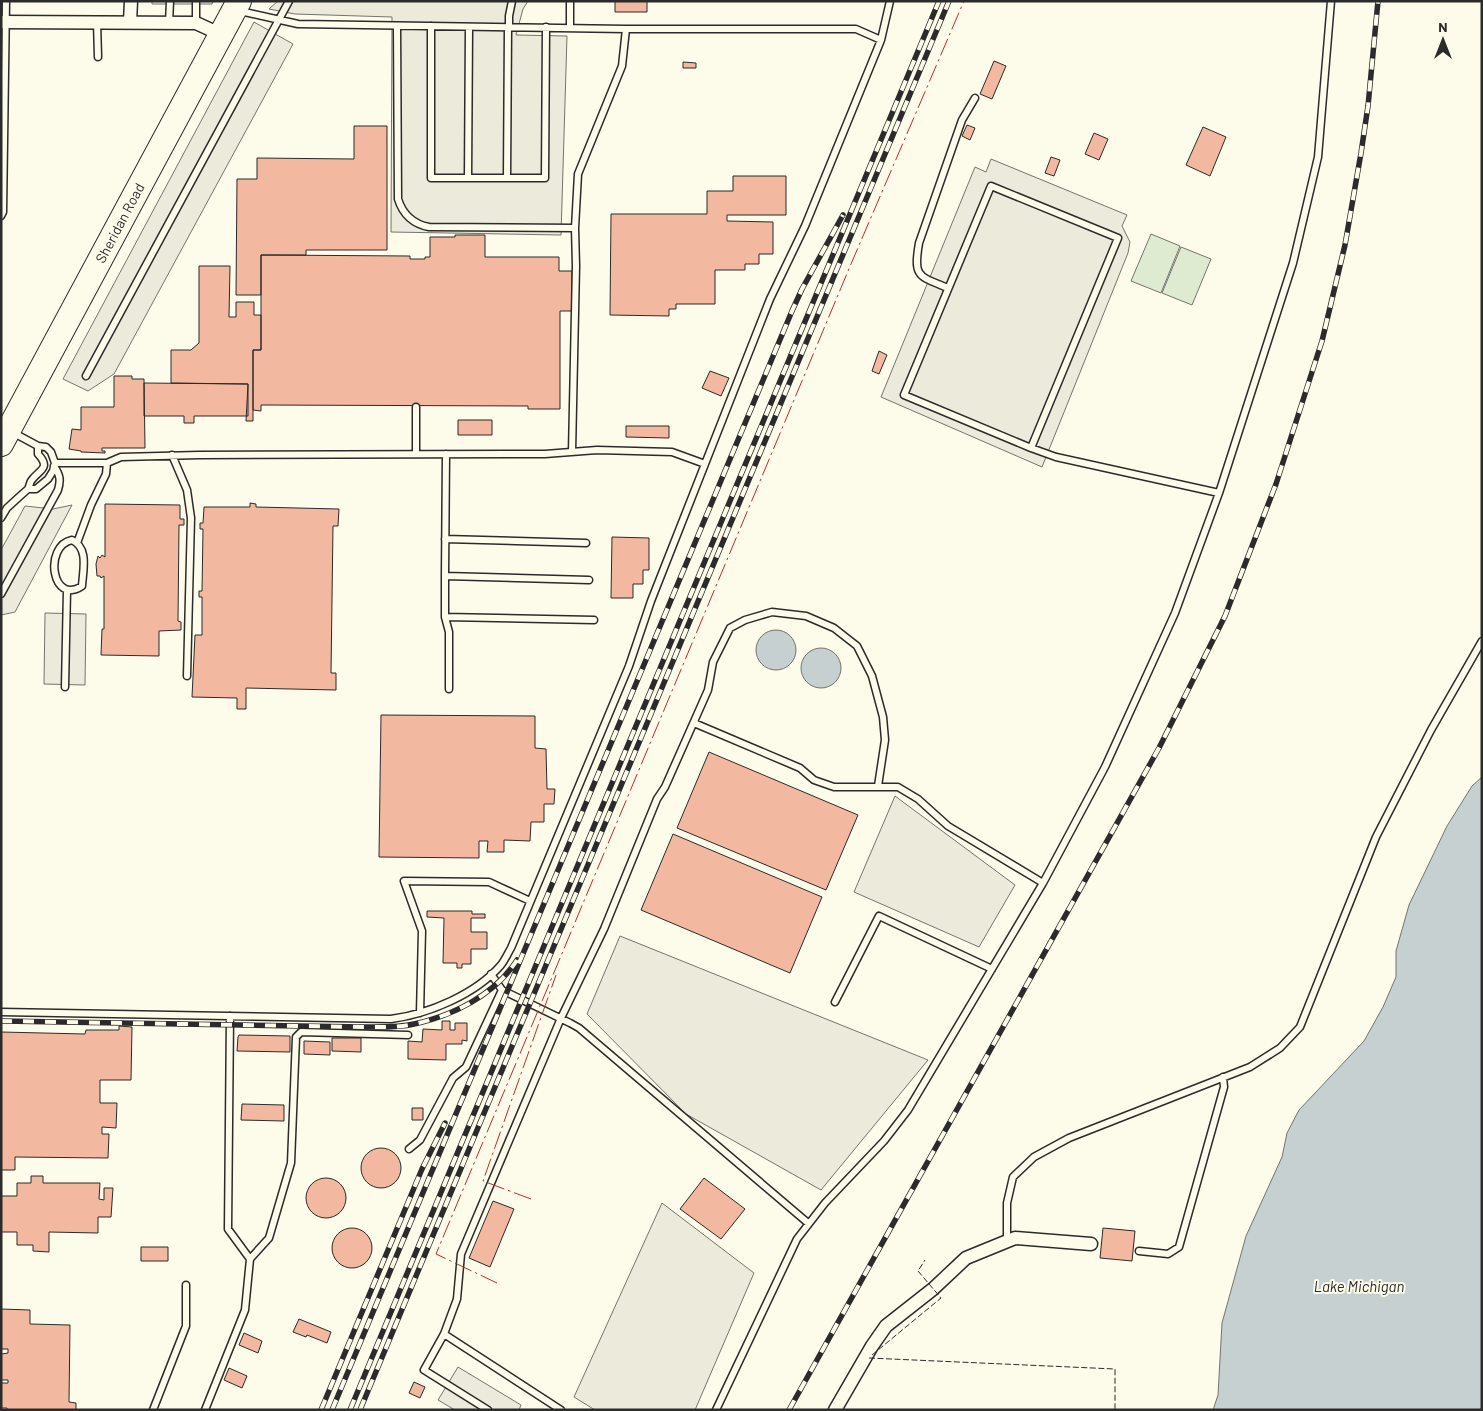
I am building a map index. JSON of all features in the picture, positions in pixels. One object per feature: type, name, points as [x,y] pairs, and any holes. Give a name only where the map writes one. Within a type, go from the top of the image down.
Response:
[{"type":"highway","name":"Sheridan Road","points":[[5,437],[236,6]]},
{"type":"street","points":[[130,1],[130,22]]},
{"type":"street","points":[[4,22],[196,23],[222,35]]},
{"type":"street","points":[[835,1410],[872,1346],[886,1326],[933,1289],[966,1258],[1015,1238],[1091,1244]]},
{"type":"lane","points":[[1,216],[3,212],[4,22],[6,1]]},
{"type":"lane","points":[[169,23],[170,1]]},
{"type":"lane","points":[[196,1],[196,23]]},
{"type":"lane","points":[[86,376],[289,1]]},
{"type":"lane","points":[[507,178],[508,27],[512,1]]},
{"type":"lane","points":[[570,1],[570,28]]},
{"type":"lane","points":[[1,1012],[375,1020],[412,1016],[438,1006],[471,990],[502,964],[511,948],[629,666],[652,601],[770,299],[805,226],[881,40],[890,1]]},
{"type":"lane","points":[[716,1410],[797,1239],[808,1223],[884,1140],[908,1110],[1043,883],[1105,767],[1175,613],[1219,493],[1293,263],[1316,166],[1331,1]]},
{"type":"lane","points":[[236,6],[298,24],[626,29],[856,29],[881,40]]},
{"type":"lane","points":[[97,22],[98,57]]},
{"type":"lane","points":[[397,26],[398,199],[401,209],[418,225],[429,227],[574,228]]},
{"type":"lane","points":[[431,26],[431,178],[545,178],[546,27]]},
{"type":"lane","points":[[468,27],[468,178]]},
{"type":"lane","points":[[572,452],[576,266],[574,228],[578,174],[622,66],[626,29]]},
{"type":"lane","points":[[948,288],[922,276],[917,270],[916,260],[919,244],[962,120],[975,98]]},
{"type":"lane","points":[[1032,448],[1118,238],[990,186],[904,394],[1032,448],[1056,457],[1219,493]]},
{"type":"lane","points":[[416,407],[416,454]]},
{"type":"lane","points":[[1,594],[58,490],[60,481],[51,452],[46,447],[5,437]]},
{"type":"lane","points":[[1,518],[8,508],[28,489],[30,482],[40,473],[44,466],[44,460],[38,454],[38,446]]},
{"type":"lane","points":[[54,464],[107,463],[122,457],[172,455],[545,454],[597,450],[672,452],[705,464]]},
{"type":"lane","points":[[446,454],[444,576],[445,617],[449,632],[449,689]]},
{"type":"lane","points":[[172,455],[187,490],[191,518],[187,676]]},
{"type":"lane","points":[[77,543],[91,504],[106,474],[107,463]]},
{"type":"lane","points":[[28,489],[36,489],[48,480],[53,471],[54,464]]},
{"type":"lane","points":[[445,539],[586,543]]},
{"type":"lane","points":[[72,540],[77,543],[83,550],[84,557],[82,586],[76,590],[67,590],[60,587],[56,578],[55,559],[57,551],[62,544],[72,540]]},
{"type":"lane","points":[[444,576],[589,580]]},
{"type":"lane","points":[[65,687],[67,590]]},
{"type":"lane","points":[[488,1410],[424,1370],[444,1334],[456,1299],[461,1254],[561,1018],[604,929],[656,799],[665,788],[708,690],[714,662],[730,628],[746,620],[772,612],[806,616],[834,628],[856,646],[872,676],[883,717],[885,740],[878,786]]},
{"type":"lane","points":[[445,617],[594,620]]},
{"type":"lane","points":[[1007,1241],[1007,1203],[1013,1177],[1034,1156],[1069,1138],[1250,1067],[1280,1048],[1300,1027],[1376,837],[1432,730],[1482,641]]},
{"type":"lane","points":[[694,722],[800,768],[814,780],[834,787],[898,787],[918,799],[948,826],[1043,883]]},
{"type":"lane","points":[[420,1013],[422,931],[404,881],[489,882],[530,902]]},
{"type":"lane","points":[[835,1002],[879,916],[992,969]]},
{"type":"lane","points":[[491,974],[502,990],[578,1028],[808,1223]]},
{"type":"lane","points":[[409,1149],[420,1140],[453,1078],[466,1067],[502,990]]},
{"type":"lane","points":[[230,1016],[228,1228],[250,1260]]},
{"type":"lane","points":[[205,1410],[245,1310],[250,1260],[269,1238],[291,1163],[296,1037],[301,1032],[408,1035]]},
{"type":"lane","points":[[1139,1251],[1168,1254],[1179,1247],[1224,1087],[1223,1078]]},
{"type":"lane","points":[[153,1410],[186,1326],[186,1285]]},
{"type":"lane","points":[[444,1334],[560,1410]]},
{"type":"green space","points":[[1151,234],[1180,246],[1161,293],[1131,281]]},
{"type":"green space","points":[[1181,247],[1211,259],[1192,305],[1162,293]]},
{"type":"shaded area","points":[[152,1],[213,1],[212,4],[152,4]]},
{"type":"shaded area","points":[[278,1],[528,1],[523,9],[516,35],[567,36],[561,235],[391,232],[392,17],[295,14],[269,9]]},
{"type":"shaded area","points":[[254,22],[293,44],[114,374],[88,391],[63,379]]},
{"type":"shaded area","points":[[991,159],[1127,215],[1122,226],[1130,242],[1128,253],[1042,467],[881,397],[975,167],[986,172]]},
{"type":"shaded area","points":[[72,505],[15,612],[1,615],[1,550],[25,506],[53,509]]},
{"type":"shaded area","points":[[45,613],[86,614],[85,685],[44,684]]},
{"type":"shaded area","points":[[895,796],[1015,885],[979,947],[854,892]]},
{"type":"shaded area","points":[[620,936],[928,1060],[821,1190],[686,1114],[587,1014]]},
{"type":"shaded area","points":[[662,1203],[754,1273],[695,1410],[595,1410],[574,1397]]},
{"type":"shaded area","points":[[458,1367],[521,1405],[519,1410],[455,1410],[438,1400]]},
{"type":"water","points":[[776,630],[790,636],[796,650],[790,664],[776,670],[762,664],[756,650],[762,636]]},
{"type":"water","points":[[821,648],[835,654],[841,668],[835,682],[821,688],[807,682],[801,668],[807,654]]},
{"type":"water","name":"Lake Michigan","points":[[1482,777],[1482,1410],[1213,1410],[1218,1395],[1222,1323],[1246,1236],[1282,1157],[1287,1133],[1299,1110],[1364,1041],[1383,1007],[1396,977],[1396,951],[1409,905],[1447,826],[1472,786]]},
{"type":"building","points":[[615,1],[647,1],[647,12],[615,12]]},
{"type":"building","points":[[994,61],[1006,66],[992,99],[980,94]]},
{"type":"building","points":[[683,62],[696,63],[696,68],[683,68]]},
{"type":"building","points":[[967,125],[975,128],[970,140],[962,136]]},
{"type":"building","points":[[354,126],[387,126],[387,250],[306,250],[306,255],[261,255],[261,295],[236,295],[237,179],[257,179],[257,158],[354,159]]},
{"type":"building","points":[[1203,127],[1226,137],[1210,176],[1186,165]]},
{"type":"building","points":[[1094,133],[1108,139],[1099,160],[1085,154]]},
{"type":"building","points":[[1051,157],[1060,160],[1054,176],[1045,173]]},
{"type":"building","points":[[733,176],[786,176],[786,215],[727,215],[727,221],[773,222],[773,254],[759,254],[759,264],[745,264],[745,270],[715,270],[715,304],[676,304],[676,309],[669,309],[669,316],[610,315],[611,214],[707,214],[707,191],[733,191]]},
{"type":"building","points":[[455,235],[485,235],[485,257],[559,257],[559,271],[572,271],[572,311],[560,311],[560,409],[528,409],[528,406],[261,405],[261,411],[253,410],[253,350],[261,350],[261,255],[410,256],[410,259],[425,259],[425,257],[430,257],[430,237],[455,237]]},
{"type":"building","points":[[199,266],[230,266],[229,317],[236,317],[236,302],[254,302],[254,315],[261,315],[261,350],[253,350],[253,421],[246,421],[248,384],[171,383],[171,350],[191,350],[199,343]]},
{"type":"building","points":[[879,351],[887,355],[879,374],[872,371]]},
{"type":"building","points":[[710,371],[729,378],[721,396],[702,388]]},
{"type":"building","points":[[114,376],[132,376],[132,379],[144,379],[145,448],[102,448],[102,451],[105,451],[105,453],[81,452],[69,449],[72,429],[81,430],[81,407],[114,407]]},
{"type":"building","points":[[144,383],[248,384],[248,416],[194,416],[194,423],[184,423],[184,416],[144,416]]},
{"type":"building","points":[[458,420],[492,420],[492,435],[458,435]]},
{"type":"building","points":[[626,426],[669,426],[669,438],[626,437]]},
{"type":"building","points":[[250,503],[256,504],[256,507],[339,509],[338,526],[333,526],[331,673],[336,673],[336,690],[246,688],[246,709],[237,709],[237,698],[192,697],[195,635],[202,635],[202,597],[199,597],[199,591],[202,591],[203,529],[200,529],[200,523],[203,523],[204,507],[250,507]]},
{"type":"building","points":[[105,504],[180,505],[180,519],[184,519],[184,525],[179,525],[178,621],[181,622],[181,630],[159,631],[159,656],[101,655],[102,629],[104,629],[104,576],[101,578],[97,576],[96,564],[98,556],[100,558],[102,555],[105,557]]},
{"type":"building","points":[[612,537],[649,538],[649,570],[643,570],[643,584],[633,584],[633,598],[611,598]]},
{"type":"building","points":[[381,715],[535,716],[535,748],[546,749],[547,789],[555,789],[554,804],[544,804],[544,822],[531,822],[530,841],[504,840],[504,852],[487,852],[488,841],[479,841],[479,858],[379,857]]},
{"type":"building","points":[[709,752],[858,815],[826,890],[677,828]]},
{"type":"building","points":[[673,834],[822,897],[790,973],[641,910]]},
{"type":"building","points":[[427,911],[472,911],[472,914],[485,914],[485,918],[471,918],[471,932],[487,932],[487,949],[471,949],[471,964],[462,964],[462,968],[457,968],[457,963],[443,963],[444,918],[427,917]]},
{"type":"building","points":[[442,1021],[450,1021],[450,1030],[455,1030],[455,1023],[467,1023],[467,1041],[462,1040],[462,1044],[446,1044],[446,1060],[408,1059],[408,1041],[422,1042],[423,1029],[442,1030]]},
{"type":"building","points":[[119,1026],[132,1027],[131,1080],[100,1080],[100,1103],[117,1103],[116,1128],[102,1127],[102,1134],[109,1134],[108,1158],[15,1157],[15,1170],[1,1170],[1,1032],[85,1034],[86,1030],[119,1030]]},
{"type":"building","points":[[239,1035],[290,1036],[290,1052],[237,1051]]},
{"type":"building","points":[[332,1038],[361,1038],[361,1052],[332,1051]]},
{"type":"building","points":[[304,1041],[330,1042],[330,1055],[304,1054]]},
{"type":"building","points":[[242,1104],[284,1105],[284,1121],[241,1120]]},
{"type":"building","points":[[412,1108],[423,1108],[423,1120],[412,1120]]},
{"type":"building","points":[[385,1148],[392,1151],[398,1157],[401,1168],[400,1176],[392,1185],[385,1188],[377,1188],[370,1185],[362,1176],[361,1164],[364,1157],[373,1149]]},
{"type":"building","points":[[31,1176],[43,1176],[43,1183],[100,1183],[99,1199],[104,1200],[104,1188],[113,1188],[111,1217],[98,1217],[98,1233],[49,1232],[49,1252],[33,1251],[33,1245],[17,1245],[17,1232],[1,1232],[1,1196],[17,1196],[17,1183],[31,1183]]},
{"type":"building","points":[[330,1178],[337,1181],[343,1187],[346,1198],[345,1206],[337,1215],[330,1218],[322,1218],[315,1215],[307,1206],[306,1194],[309,1187],[318,1179]]},
{"type":"building","points":[[704,1178],[745,1209],[721,1239],[680,1209]]},
{"type":"building","points":[[493,1201],[514,1209],[490,1267],[469,1258]]},
{"type":"building","points":[[356,1228],[363,1231],[369,1237],[372,1248],[371,1256],[363,1265],[356,1268],[348,1268],[341,1265],[333,1256],[332,1244],[335,1237],[344,1229]]},
{"type":"building","points":[[1103,1228],[1135,1231],[1132,1261],[1100,1258]]},
{"type":"building","points":[[141,1247],[168,1247],[168,1261],[141,1261]]},
{"type":"building","points":[[1,1309],[30,1310],[30,1324],[70,1325],[69,1402],[76,1403],[76,1410],[7,1410],[7,1408],[1,1408],[1,1383],[8,1383],[8,1380],[1,1380],[1,1354],[8,1353],[8,1349],[1,1349]]},
{"type":"building","points":[[299,1319],[331,1332],[327,1343],[293,1332]]},
{"type":"building","points":[[244,1333],[262,1341],[258,1353],[239,1345]]},
{"type":"building","points":[[229,1368],[247,1376],[242,1388],[224,1380]]},
{"type":"building","points":[[414,1382],[425,1387],[420,1398],[409,1393]]},
{"type":"railway","points":[[350,1410],[939,1]]},
{"type":"railway","points":[[360,1410],[949,1]]},
{"type":"railway","points":[[789,1410],[1159,748],[1225,616],[1276,484],[1322,341],[1345,245],[1361,153],[1368,106],[1378,1]]},
{"type":"railway","points":[[332,1410],[792,311],[843,215]]},
{"type":"railway","points":[[1,1021],[401,1026],[443,1016],[472,1002],[497,984],[517,960]]},
{"type":"railway","points":[[321,1410],[422,1169],[445,1123]]},
{"type":"fence","points":[[872,1355],[941,1298],[918,1271],[925,1260]]},
{"type":"fence","points":[[869,1358],[1115,1369],[1115,1410]]},
{"type":"power","points":[[497,1283],[436,1254],[851,264],[964,1]]},
{"type":"power","points":[[531,1199],[483,1181],[556,975]]}]
